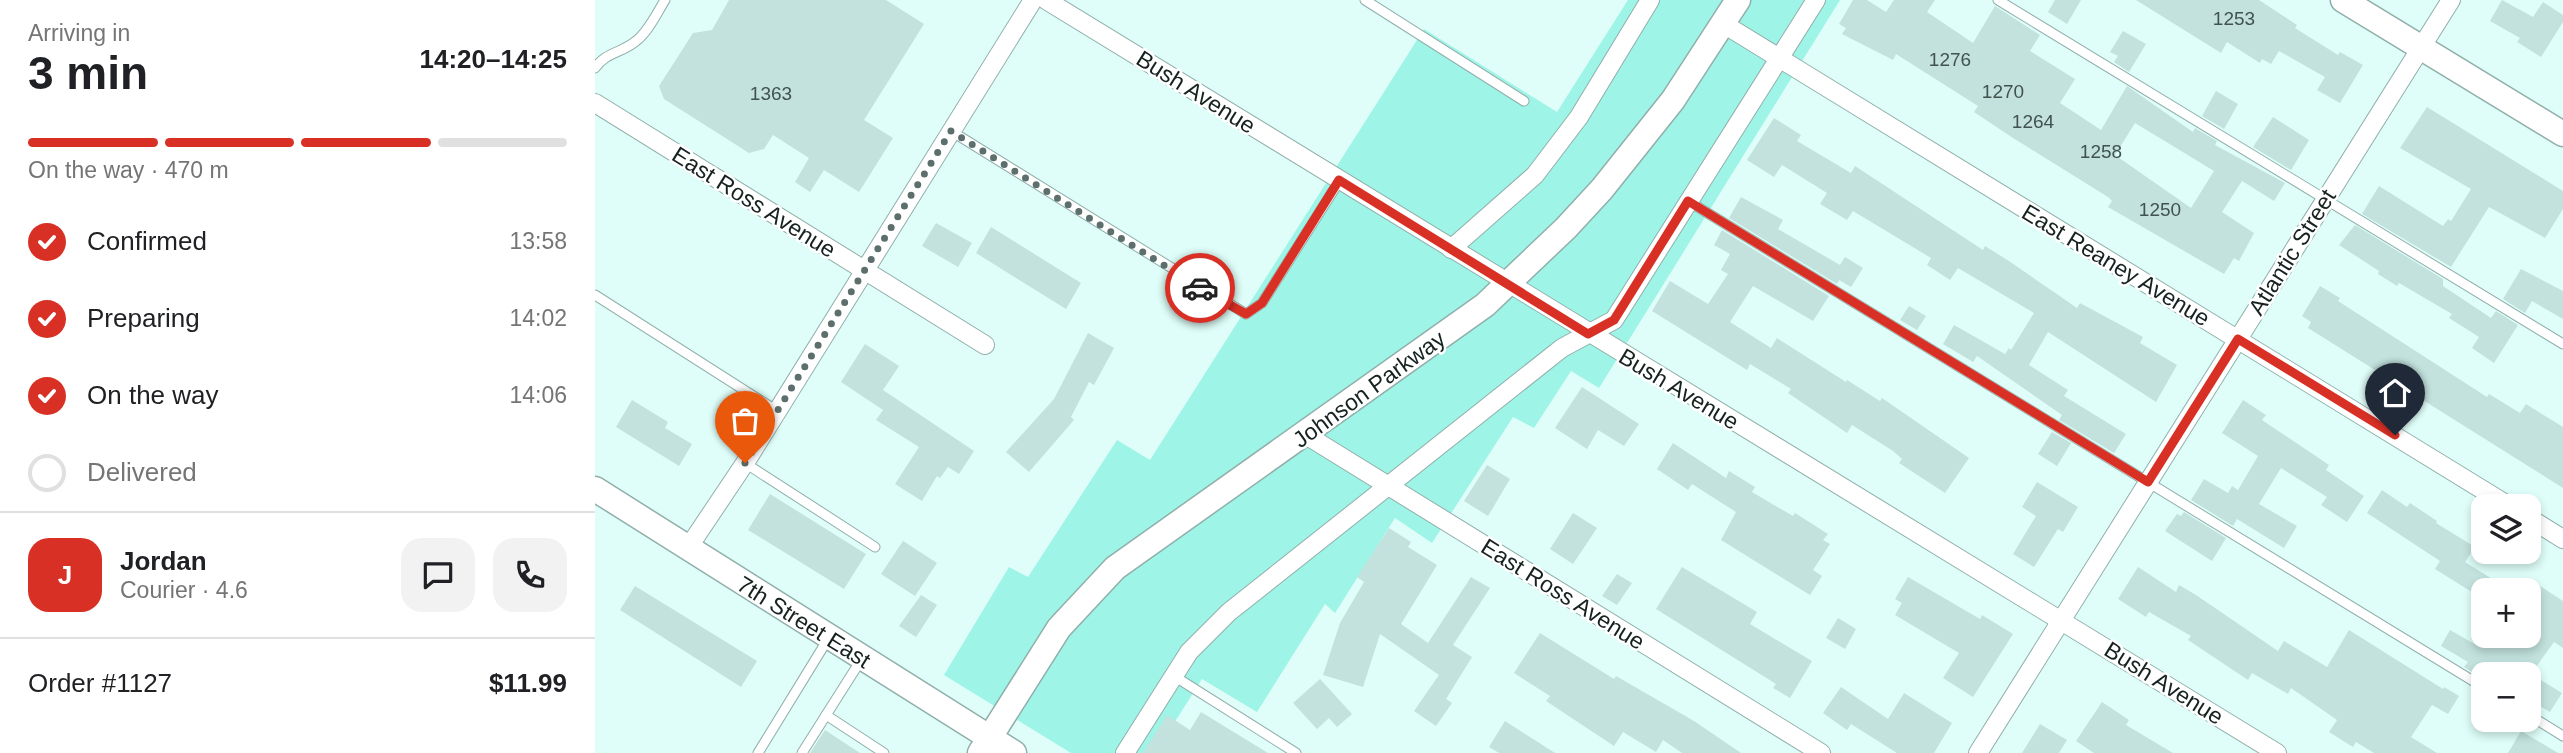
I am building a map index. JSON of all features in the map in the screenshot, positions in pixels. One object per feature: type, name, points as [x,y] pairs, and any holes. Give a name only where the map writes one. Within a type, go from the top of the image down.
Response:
[{"type":"street","points":[[688,548],[745,463],[1033,0]]},
{"type":"street","name":"Bush Avenue","points":[[1046,0],[2277,753]]},
{"type":"street","points":[[1451,249],[1535,175],[1579,117],[1650,0]]},
{"type":"street","name":"Johnson Parkway","points":[[984,746],[1059,628],[1115,568],[1306,435],[1464,320],[1566,228],[1629,156],[1673,100],[1738,0]]},
{"type":"street","points":[[1125,753],[1189,652],[1229,612],[1562,348],[1614,320],[1816,0]]},
{"type":"street","points":[[2343,0],[2563,134]]},
{"type":"street","name":"Atlantic Street","points":[[1978,753],[2451,0]]},
{"type":"street","name":"East Reaney Avenue","points":[[1722,23],[1778,60],[2490,494]]},
{"type":"street","name":"East Ross Avenue","points":[[595,103],[985,345]]},
{"type":"street","name":"East Ross Avenue","points":[[1306,435],[1821,753]]},
{"type":"street","name":"7th Street East","points":[[595,489],[862,659],[984,746],[1014,753]]},
{"type":"street","points":[[2541,525],[2563,539]]},
{"type":"lane","points":[[595,68],[610,53],[625,49],[640,39],[665,0]]},
{"type":"lane","points":[[1365,0],[1524,100]]},
{"type":"lane","points":[[1999,0],[2563,344]]},
{"type":"lane","points":[[951,131],[1246,314],[1262,303],[1339,180]]},
{"type":"lane","points":[[1688,201],[2471,680]]},
{"type":"lane","points":[[595,295],[777,411]]},
{"type":"lane","points":[[745,463],[875,547]]},
{"type":"lane","points":[[758,753],[829,638]]},
{"type":"lane","points":[[802,753],[862,659]]},
{"type":"lane","points":[[1174,676],[1296,753]]},
{"type":"lane","points":[[826,715],[884,753]]},
{"type":"lane","points":[[2541,722],[2563,736]]},
{"type":"green space","points":[[1628,0],[1840,0],[1599,388],[1571,371],[1534,428],[1513,417],[1432,543],[1395,518],[1335,613],[1325,604],[1257,712],[1202,679],[1155,753],[1071,753],[944,675],[1009,567],[1028,577],[1117,440],[1150,460],[1424,29],[1557,112]]},
{"type":"building","points":[[729,0],[886,0],[924,24],[864,120],[893,138],[859,192],[824,170],[810,192],[795,182],[809,158],[773,135],[764,149],[749,153],[664,99],[659,86],[693,33],[712,30]]},
{"type":"building","points":[[1853,0],[1867,0],[1886,12],[1894,0],[1935,0],[1927,12],[1973,43],[1995,6],[2040,35],[2030,51],[2075,79],[2060,103],[2101,130],[2127,86],[2193,132],[2195,128],[2217,141],[2215,145],[2285,183],[2274,201],[2242,181],[2222,212],[2254,233],[2239,261],[2234,258],[2224,274],[2108,207],[2112,201],[2108,197],[1974,112],[1978,106],[1896,54],[1893,60],[1842,34],[1846,28],[1839,24]],"holes":[[[2135,123],[2214,171],[2191,208],[2115,155]]]},
{"type":"building","points":[[2055,0],[2081,0],[2067,24],[2048,12]]},
{"type":"building","points":[[2136,0],[2259,0],[2297,25],[2295,28],[2338,55],[2340,52],[2363,65],[2340,103],[2317,90],[2325,77],[2279,51],[2271,64],[2262,59],[2260,63],[2227,42],[2221,53]]},
{"type":"building","points":[[2502,0],[2533,17],[2543,2],[2563,15],[2563,22],[2541,57],[2517,42],[2520,38],[2490,21]]},
{"type":"building","points":[[2123,31],[2146,44],[2129,72],[2114,62],[2118,56],[2110,52]]},
{"type":"building","points":[[2216,91],[2238,104],[2224,129],[2202,116]]},
{"type":"building","points":[[2427,107],[2563,191],[2563,209],[2545,238],[2489,207],[2451,267],[2362,214],[2379,186],[2443,226],[2448,219],[2451,221],[2471,189],[2400,148]]},
{"type":"building","points":[[2273,117],[2309,140],[2291,170],[2253,147]]},
{"type":"building","points":[[1774,118],[1801,135],[1797,141],[1851,173],[1855,166],[1983,250],[1985,246],[2009,261],[2077,308],[2080,303],[2143,337],[2140,343],[2177,365],[2156,402],[2048,332],[2029,365],[2068,390],[2064,396],[2126,434],[2114,453],[2059,420],[2062,415],[1977,356],[1973,362],[1943,344],[1954,325],[2005,354],[2009,348],[2011,350],[2034,313],[1958,268],[1950,280],[1927,265],[1931,258],[1853,211],[1847,220],[1820,204],[1827,193],[1782,165],[1774,177],[1747,160]]},
{"type":"building","points":[[1741,197],[1783,220],[1778,229],[1840,265],[1845,257],[1863,268],[1851,287],[1839,280],[1837,284],[1729,218]]},
{"type":"building","points":[[936,223],[972,243],[958,267],[922,246]]},
{"type":"building","points":[[2355,225],[2443,279],[2443,286],[2491,318],[2496,311],[2518,325],[2494,363],[2472,348],[2479,337],[2449,318],[2452,314],[2399,283],[2397,286],[2339,245]]},
{"type":"building","points":[[991,227],[1081,283],[1066,309],[976,253]]},
{"type":"building","points":[[1722,230],[1829,296],[1813,321],[1753,286],[1730,322],[1771,348],[1777,338],[1846,382],[1847,380],[1880,401],[1882,398],[1969,458],[1945,493],[1899,463],[1902,459],[1893,451],[1852,425],[1847,433],[1788,393],[1791,389],[1750,364],[1747,370],[1652,311],[1670,281],[1708,304],[1728,274],[1721,270],[1730,254],[1714,245]]},
{"type":"building","points":[[2521,269],[2563,291],[2563,319],[2532,301],[2525,313],[2503,299]]},
{"type":"building","points":[[2320,286],[2340,298],[2338,301],[2487,397],[2489,394],[2520,413],[2526,404],[2563,427],[2563,488],[2308,328],[2311,322],[2302,316]]},
{"type":"building","points":[[1909,306],[1926,316],[1917,330],[1900,320]]},
{"type":"building","points":[[1088,333],[1114,348],[1094,385],[1089,382],[1071,417],[1074,420],[1029,472],[1006,452],[1054,399]]},
{"type":"building","points":[[865,344],[899,366],[883,390],[974,451],[959,474],[948,467],[940,478],[937,476],[922,501],[895,484],[919,447],[876,420],[883,410],[841,382]]},
{"type":"building","points":[[1582,387],[1639,424],[1624,446],[1598,430],[1587,449],[1555,428]]},
{"type":"building","points":[[632,400],[668,422],[665,428],[692,444],[679,466],[616,427]]},
{"type":"building","points":[[2243,400],[2266,415],[2262,420],[2329,465],[2326,470],[2364,496],[2347,522],[2321,505],[2327,497],[2281,468],[2259,504],[2297,526],[2284,548],[2237,519],[2233,526],[2191,500],[2204,479],[2228,493],[2232,486],[2238,490],[2258,456],[2222,433]]},
{"type":"building","points":[[2052,432],[2071,443],[2057,466],[2038,454]]},
{"type":"building","points":[[1673,443],[1726,478],[1729,471],[1755,487],[1752,492],[1793,516],[1795,513],[1828,534],[1823,540],[1830,544],[1813,570],[1822,576],[1810,595],[1721,540],[1736,512],[1692,484],[1688,490],[1657,469]]},
{"type":"building","points":[[1487,465],[1510,479],[1488,516],[1464,501]]},
{"type":"building","points":[[2037,482],[2078,507],[2063,532],[2058,529],[2034,567],[2013,554],[2036,516],[2022,507]]},
{"type":"building","points":[[2382,490],[2407,507],[2410,503],[2471,545],[2471,553],[2465,562],[2491,578],[2471,578],[2471,592],[2435,569],[2440,561],[2367,513]]},
{"type":"building","points":[[770,494],[866,554],[844,589],[748,530]]},
{"type":"building","points":[[2184,512],[2226,538],[2212,561],[2165,531],[2177,514],[2181,516]]},
{"type":"building","points":[[1573,513],[1597,528],[1573,564],[1550,549]]},
{"type":"building","points":[[1389,528],[1411,542],[1408,547],[1437,565],[1401,624],[1428,643],[1471,577],[1490,588],[1453,645],[1472,657],[1446,699],[1452,703],[1436,726],[1414,711],[1439,675],[1380,634],[1363,687],[1323,675],[1340,623],[1364,582],[1357,577]]},
{"type":"building","points":[[903,541],[937,563],[915,596],[881,574]]},
{"type":"building","points":[[1682,567],[1757,612],[1750,624],[1812,661],[1790,698],[1773,688],[1776,684],[1656,609]]},
{"type":"building","points":[[2138,567],[2176,592],[2179,585],[2196,595],[2278,651],[2284,641],[2327,667],[2349,630],[2443,689],[2444,687],[2459,696],[2448,714],[2432,705],[2411,737],[2437,753],[2374,753],[2356,742],[2353,747],[2329,732],[2337,720],[2291,688],[2288,694],[2252,673],[2248,680],[2188,640],[2191,636],[2149,612],[2146,617],[2118,599]]},
{"type":"building","points":[[1617,574],[1632,583],[1617,605],[1602,596]]},
{"type":"building","points":[[1908,577],[1980,619],[1982,615],[2013,634],[1973,697],[1943,678],[1959,653],[1895,615],[1902,603],[1895,599]]},
{"type":"building","points":[[635,586],[757,661],[741,687],[620,610]]},
{"type":"building","points":[[2541,587],[2563,601],[2563,648],[2554,642],[2540,662],[2471,662],[2471,671],[2464,667],[2468,662],[2441,646],[2450,630],[2471,642],[2471,648],[2541,648]]},
{"type":"building","points":[[921,595],[937,605],[916,637],[899,626]]},
{"type":"building","points":[[1838,618],[1856,629],[1845,649],[1826,638]]},
{"type":"building","points":[[1540,633],[1614,679],[1616,676],[1694,721],[1741,753],[1682,753],[1663,740],[1656,752],[1623,732],[1614,746],[1546,701],[1550,696],[1514,673]]},
{"type":"building","points":[[1320,679],[1352,714],[1337,727],[1329,718],[1317,729],[1293,703]]},
{"type":"building","points":[[2541,680],[2562,693],[2550,712],[2541,707]]},
{"type":"building","points":[[1841,687],[1888,719],[1904,693],[1952,723],[1934,753],[1897,753],[1851,724],[1847,730],[1823,713]]},
{"type":"building","points":[[2102,702],[2129,720],[2126,725],[2173,753],[2094,753],[2076,741]]},
{"type":"building","points":[[1201,712],[1268,753],[1143,753],[1167,715],[1190,730]]},
{"type":"building","points":[[1505,721],[1555,753],[1499,753],[1489,747]]},
{"type":"building","points":[[2040,724],[2067,740],[2059,753],[2022,753]]},
{"type":"building","points":[[825,730],[860,753],[810,753]]},
{"type":"building","points":[[2523,732],[2558,753],[2508,753]]},
{"type":"way so far","points":[[745,463],[951,131],[1200,288]]},
{"type":"route","points":[[1200,288],[1246,314],[1262,303],[1328,202],[1339,180],[1588,334],[1614,320],[1688,201],[2148,482],[2238,339],[2395,435]]}]
